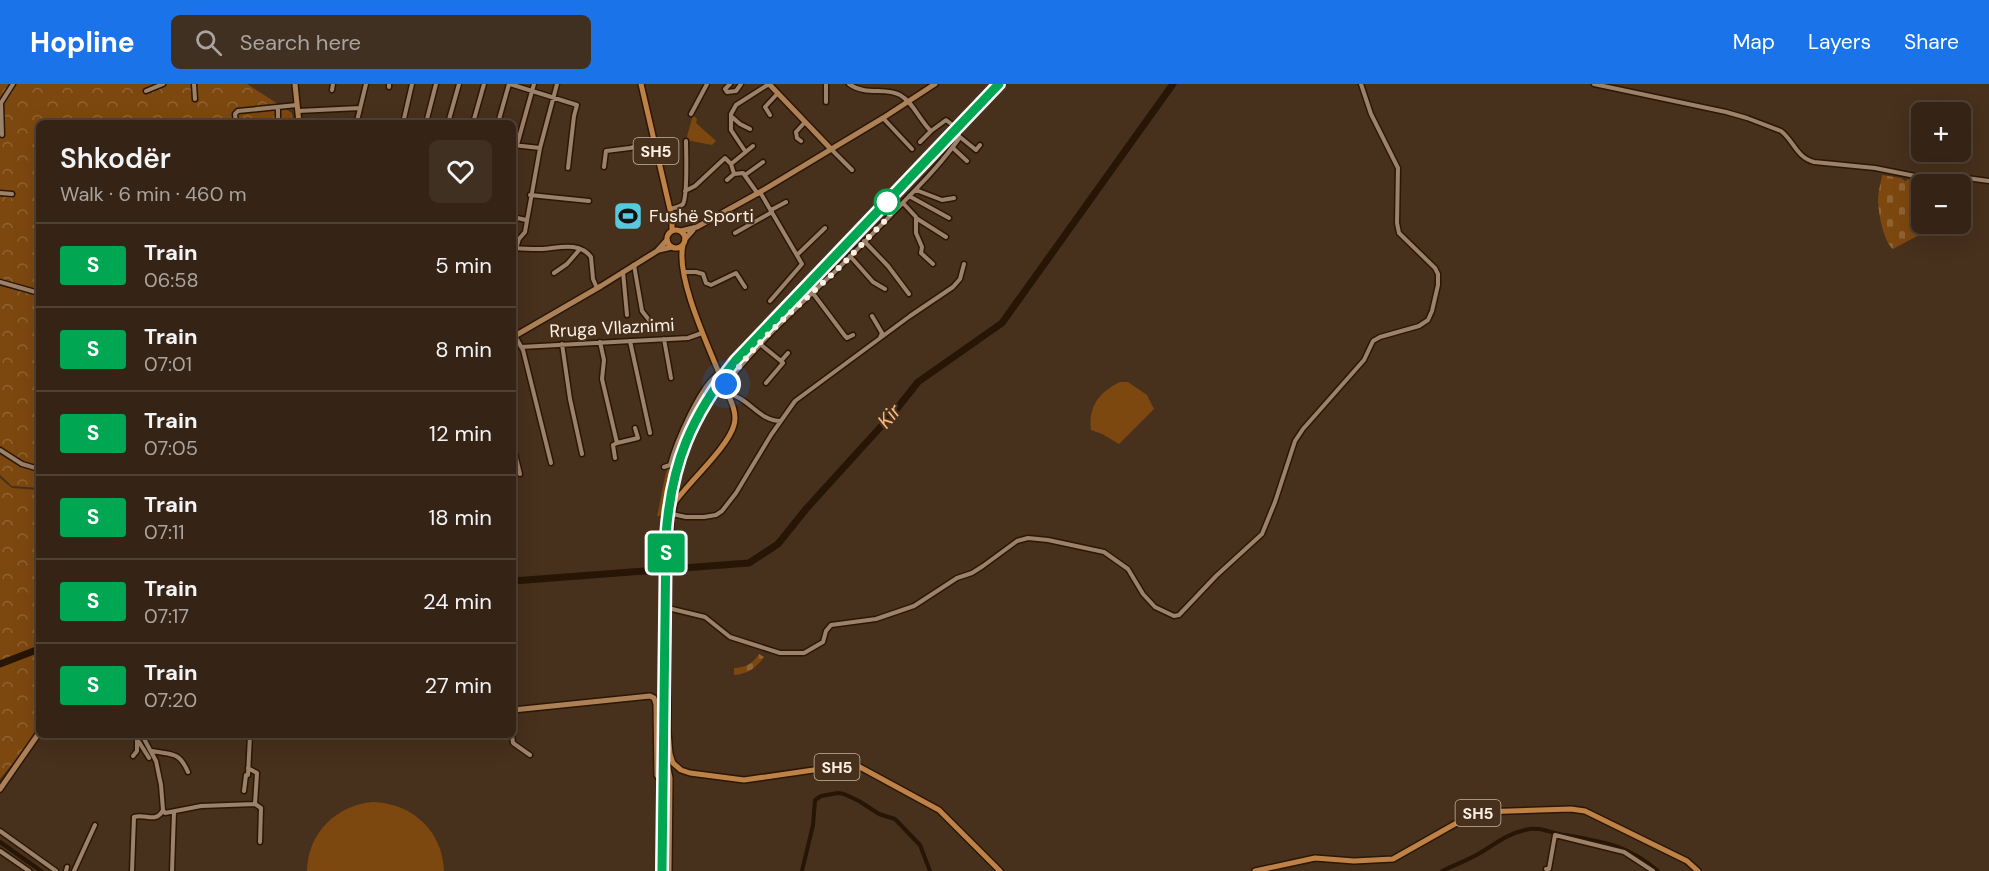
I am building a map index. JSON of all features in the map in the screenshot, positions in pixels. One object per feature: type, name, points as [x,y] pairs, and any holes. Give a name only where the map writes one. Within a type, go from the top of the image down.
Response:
[{"type":"main road","name":"SH5","points":[[641,84],[669,208],[684,242]]},
{"type":"main road","points":[[769,84],[831,149]]},
{"type":"main road","points":[[672,231],[697,227],[759,193],[935,84]]},
{"type":"main road","points":[[295,85],[299,120]]},
{"type":"main road","name":"SH5","points":[[667,240],[672,231],[672,218]]},
{"type":"main road","points":[[657,251],[684,242],[697,227]]},
{"type":"main road","points":[[516,335],[657,251],[667,240],[682,259]]},
{"type":"main road","points":[[671,514],[679,497],[732,431],[735,414],[689,296],[682,259],[684,242]]},
{"type":"main road","name":"SH5","points":[[671,514],[668,596],[668,732],[673,763],[690,773],[749,780],[848,765],[858,766],[939,810],[1000,871]]},
{"type":"main road","points":[[516,710],[650,696],[654,698],[656,704],[657,775],[661,782],[669,782]]},
{"type":"main road","points":[[668,732],[665,755],[669,782],[669,871]]},
{"type":"main road","points":[[0,789],[36,737]]},
{"type":"main road","name":"SH5","points":[[1255,871],[1315,858],[1354,861],[1389,860],[1479,812],[1571,809],[1588,812],[1688,861],[1698,871]]},
{"type":"street","points":[[2,135],[1,103],[13,84]]},
{"type":"street","points":[[146,91],[163,84]]},
{"type":"street","points":[[194,84],[195,99]]},
{"type":"street","points":[[357,120],[366,84]]},
{"type":"street","points":[[404,120],[412,84]]},
{"type":"street","points":[[427,120],[436,84]]},
{"type":"street","points":[[449,120],[459,84]]},
{"type":"street","points":[[474,120],[484,84]]},
{"type":"street","points":[[499,120],[509,84],[554,96],[578,106],[574,116],[568,168]]},
{"type":"street","points":[[516,142],[534,84]]},
{"type":"street","points":[[557,84],[540,148],[524,234],[520,237],[516,248],[540,249],[565,246],[585,250],[591,257],[593,279],[598,288]]},
{"type":"street","points":[[691,114],[707,84]]},
{"type":"street","points":[[730,84],[725,89],[727,92],[738,90],[741,84]]},
{"type":"street","points":[[745,151],[731,130],[733,109],[769,84]]},
{"type":"street","points":[[826,84],[826,102]]},
{"type":"street","points":[[849,84],[862,90],[897,94],[908,102],[931,132]]},
{"type":"street","points":[[980,145],[976,150],[956,131],[1001,84]]},
{"type":"street","points":[[668,608],[710,619],[730,637],[780,653],[798,654],[811,650],[823,642],[826,631],[831,625],[876,619],[914,606],[957,578],[983,566],[1017,542],[1033,538],[1104,552],[1128,569],[1143,594],[1155,607],[1174,616],[1179,615],[1262,534],[1295,441],[1364,360],[1371,343],[1380,336],[1419,326],[1431,315],[1438,285],[1438,274],[1430,261],[1399,234],[1397,223],[1398,168],[1371,114],[1361,84]]},
{"type":"street","points":[[1594,84],[1747,118],[1781,131],[1799,154],[1814,162],[1875,168],[1915,176],[1959,177],[1989,181]]},
{"type":"street","points":[[770,114],[765,107],[778,93]]},
{"type":"street","points":[[236,120],[235,114],[238,111],[278,108],[360,108]]},
{"type":"street","points":[[278,108],[278,120]]},
{"type":"street","points":[[732,117],[750,129]]},
{"type":"street","points":[[883,118],[912,149]]},
{"type":"street","points":[[920,142],[946,120],[958,129]]},
{"type":"street","points":[[801,141],[797,138],[796,132],[805,122]]},
{"type":"street","points":[[725,386],[760,344],[916,190],[960,137]]},
{"type":"street","points":[[669,208],[682,204],[686,191],[686,141]]},
{"type":"street","points":[[604,167],[606,151],[654,142]]},
{"type":"street","points":[[516,145],[540,148]]},
{"type":"street","points":[[731,164],[753,146]]},
{"type":"street","points":[[953,148],[967,161]]},
{"type":"street","points":[[831,149],[852,170]]},
{"type":"street","points":[[686,191],[695,186],[723,159],[731,164],[734,174]]},
{"type":"street","points":[[745,175],[763,162]]},
{"type":"street","points":[[727,180],[734,174],[743,172],[771,211],[802,264],[770,302]]},
{"type":"street","points":[[916,190],[942,200],[954,198]]},
{"type":"street","points":[[0,194],[12,194]]},
{"type":"street","points":[[531,195],[589,201]]},
{"type":"street","points":[[909,196],[949,218]]},
{"type":"street","points":[[735,233],[786,202]]},
{"type":"street","points":[[903,203],[916,218],[946,237]]},
{"type":"street","points":[[516,217],[526,220]]},
{"type":"street","points":[[916,218],[916,233],[922,247],[921,253],[933,264]]},
{"type":"street","points":[[797,255],[825,228]]},
{"type":"street","points":[[864,242],[888,266],[909,294]]},
{"type":"street","points":[[554,273],[567,264],[580,249]]},
{"type":"street","points":[[850,256],[873,282],[885,289]]},
{"type":"street","points":[[671,514],[704,518],[722,511],[799,397],[956,285],[964,264]]},
{"type":"street","points":[[634,265],[642,311],[649,320]]},
{"type":"street","points":[[623,272],[627,315]]},
{"type":"street","points":[[684,272],[703,274],[706,283],[711,285],[736,273],[745,287]]},
{"type":"street","points":[[0,282],[36,292]]},
{"type":"street","points":[[812,292],[845,336],[847,338],[853,335]]},
{"type":"street","points":[[872,316],[882,333],[879,338]]},
{"type":"street","name":"Rruga Vllaznimi","points":[[521,347],[694,337],[704,332]]},
{"type":"street","points":[[516,339],[521,347],[551,463]]},
{"type":"street","points":[[664,339],[671,378]]},
{"type":"street","points":[[630,341],[650,433]]},
{"type":"street","points":[[600,342],[604,360],[602,379],[616,442],[613,445],[615,458]]},
{"type":"street","points":[[562,344],[570,399],[582,454]]},
{"type":"street","points":[[760,344],[782,361]]},
{"type":"street","points":[[766,383],[788,354]]},
{"type":"street","points":[[664,467],[670,465],[679,437],[706,387],[713,377],[720,373]]},
{"type":"street","points":[[728,394],[736,396],[763,417],[781,421]]},
{"type":"street","points":[[616,442],[638,438],[635,428]]},
{"type":"street","points":[[0,450],[22,464],[36,468]]},
{"type":"street","points":[[516,458],[520,474]]},
{"type":"street","points":[[133,756],[137,751],[140,738]]},
{"type":"street","points":[[132,871],[134,817],[154,818],[163,810],[161,785],[152,751],[142,738]]},
{"type":"street","points":[[244,791],[250,738]]},
{"type":"street","points":[[511,738],[517,747],[530,755]]},
{"type":"street","points":[[139,741],[149,758]]},
{"type":"street","points":[[152,751],[175,754],[184,762],[188,772]]},
{"type":"street","points":[[248,768],[257,773],[255,804]]},
{"type":"street","points":[[163,810],[165,813],[201,806],[255,804],[261,808],[260,842]]},
{"type":"street","points":[[172,871],[174,812]]},
{"type":"street","points":[[74,871],[95,825]]},
{"type":"street","points":[[0,831],[56,871]]},
{"type":"street","points":[[1546,869],[1549,869],[1555,834],[1624,852],[1653,871]]},
{"type":"street","points":[[0,851],[29,871]]},
{"type":"green space","points":[[0,84],[247,84],[292,113],[293,120],[36,120],[36,488],[12,486],[0,475]]},
{"type":"green space","points":[[693,115],[697,119],[696,123],[716,141],[712,145],[686,140]]},
{"type":"green space","points":[[1882,175],[1901,178],[1905,181],[1911,179],[1911,234],[1919,235],[1893,249],[1889,245],[1882,226],[1878,196]]},
{"type":"green space","points":[[789,295],[792,299],[790,302],[723,373],[721,370],[775,311],[778,313],[788,303],[785,300]]},
{"type":"green space","points":[[791,303],[795,306],[727,380],[724,376]]},
{"type":"green space","points":[[716,376],[718,380],[698,412],[684,444],[673,479],[666,515],[657,516],[666,472],[677,442],[694,407]]},
{"type":"green space","points":[[1120,382],[1128,382],[1147,395],[1154,409],[1119,444],[1091,430],[1091,414],[1093,407],[1106,390]]},
{"type":"green space","points":[[0,478],[12,488],[36,490],[36,735],[0,779]]},
{"type":"green space","points":[[759,654],[764,657],[755,667],[748,672],[734,675],[734,668],[749,664]]},
{"type":"green space","points":[[373,802],[401,808],[423,822],[432,832],[438,844],[444,871],[307,871],[313,845],[326,823],[347,809]]},
{"type":"waterway","name":"Kir","points":[[516,581],[749,563],[778,544],[918,382],[1002,323],[1173,84]]},
{"type":"waterway","name":"Kir","points":[[0,664],[36,650]]},
{"type":"waterway","points":[[802,871],[813,825],[815,800],[821,796],[838,793],[859,801],[879,814],[895,819],[920,845],[930,871]]},
{"type":"waterway","points":[[1442,871],[1475,856],[1512,834],[1535,829],[1614,846],[1635,855],[1658,871]]},
{"type":"waterway","points":[[0,842],[41,871]]},
{"type":"railway","points":[[662,871],[666,536],[673,486],[686,442],[706,401],[736,360],[999,84]]},
{"type":"train","name":"S","points":[[662,871],[666,536],[669,500],[678,463],[690,430],[714,389],[736,360],[999,84]]},
{"type":"place","name":"Fushë Sporti","points":[[628,216]]},
{"type":"route","points":[[726,384],[794,309],[890,216],[887,202]]}]
